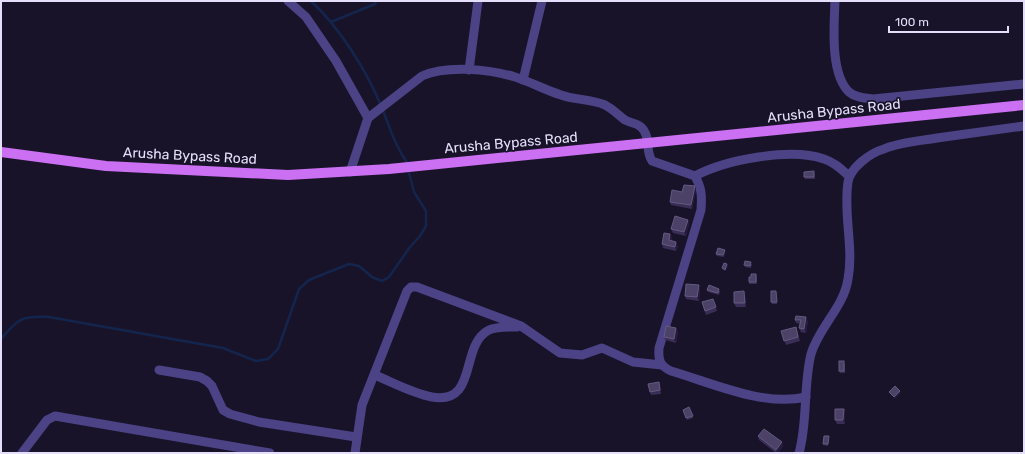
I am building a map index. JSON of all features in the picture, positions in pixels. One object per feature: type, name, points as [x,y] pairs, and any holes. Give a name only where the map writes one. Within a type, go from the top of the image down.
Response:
[{"type":"main road","name":"Arusha Bypass Road","points":[[1,152],[63,162],[120,166],[288,174],[350,172],[389,170],[1024,105]]},
{"type":"street","points":[[288,1],[306,17],[336,61],[368,118]]},
{"type":"street","points":[[469,70],[478,1]]},
{"type":"street","points":[[523,80],[542,1]]},
{"type":"street","points":[[835,1],[834,41],[838,71],[843,85],[850,93],[859,97],[873,99],[1024,84]]},
{"type":"street","points":[[350,172],[368,118],[387,105],[422,76],[433,71],[446,69],[469,70],[505,75],[523,80],[561,95],[600,104],[610,108],[624,119],[643,128],[649,157],[652,161],[695,176],[718,166],[738,160],[798,155],[824,159],[836,165],[849,176]]},
{"type":"street","points":[[799,453],[805,426],[809,364],[816,341],[843,297],[848,279],[850,245],[847,206],[849,176],[853,170],[873,154],[884,148],[914,142],[1024,126]]},
{"type":"street","points":[[695,176],[702,190],[701,210],[659,348],[658,358],[662,365],[671,371],[764,399],[785,401],[806,397]]},
{"type":"street","points":[[355,453],[356,437],[362,405],[407,291],[411,287],[417,287],[521,326],[560,353],[582,355],[602,348],[633,362],[662,365]]},
{"type":"street","points":[[375,375],[418,393],[434,397],[456,394],[463,386],[474,349],[486,333],[496,328],[521,326]]},
{"type":"street","points":[[159,370],[200,377],[207,381],[212,386],[223,410],[230,414],[259,422],[356,437]]},
{"type":"street","points":[[22,453],[47,420],[55,416],[270,453]]},
{"type":"building","points":[[814,171],[814,177],[804,177],[804,172]]},
{"type":"building","points":[[684,185],[695,186],[691,205],[670,202],[672,190],[682,192]]},
{"type":"building","points":[[675,216],[688,220],[684,232],[671,229]]},
{"type":"building","points":[[664,233],[670,234],[669,240],[676,242],[675,247],[662,244]]},
{"type":"building","points":[[718,248],[725,250],[723,255],[716,254]]},
{"type":"building","points":[[745,261],[751,262],[750,266],[744,265]]},
{"type":"building","points":[[724,263],[727,264],[725,270],[722,268]]},
{"type":"building","points":[[751,274],[756,274],[756,282],[749,282],[749,277],[751,277]]},
{"type":"building","points":[[686,284],[699,285],[697,297],[685,296]]},
{"type":"building","points":[[709,285],[719,289],[718,293],[707,290]]},
{"type":"building","points":[[744,291],[745,303],[734,303],[734,292]]},
{"type":"building","points":[[771,291],[776,291],[777,302],[771,302]]},
{"type":"building","points":[[713,299],[716,307],[705,311],[702,302]]},
{"type":"building","points":[[796,316],[806,317],[804,329],[799,328],[801,320],[795,320]]},
{"type":"building","points":[[666,326],[676,328],[674,339],[664,337]]},
{"type":"building","points":[[796,327],[798,337],[784,341],[781,331]]},
{"type":"building","points":[[839,361],[844,361],[844,371],[839,371]]},
{"type":"building","points":[[659,382],[660,390],[650,392],[648,384]]},
{"type":"building","points":[[895,386],[900,391],[894,397],[889,392]]},
{"type":"building","points":[[689,407],[693,416],[686,418],[683,410]]},
{"type":"building","points":[[835,409],[844,409],[843,420],[835,420]]},
{"type":"building","points":[[764,429],[782,442],[776,450],[758,436]]},
{"type":"building","points":[[824,436],[829,436],[828,444],[823,444]]},
{"type":"waterway","points":[[311,1],[332,24],[361,65],[376,94],[396,144],[408,164]]},
{"type":"waterway","points":[[331,22],[375,4],[376,1]]},
{"type":"waterway","points":[[1,339],[21,320],[32,317],[49,317],[223,348],[256,361],[268,359],[278,349],[299,289],[309,280],[349,264],[359,266],[372,277],[382,281],[389,277],[410,247],[420,236],[426,226],[426,211],[414,192],[408,169]]}]
